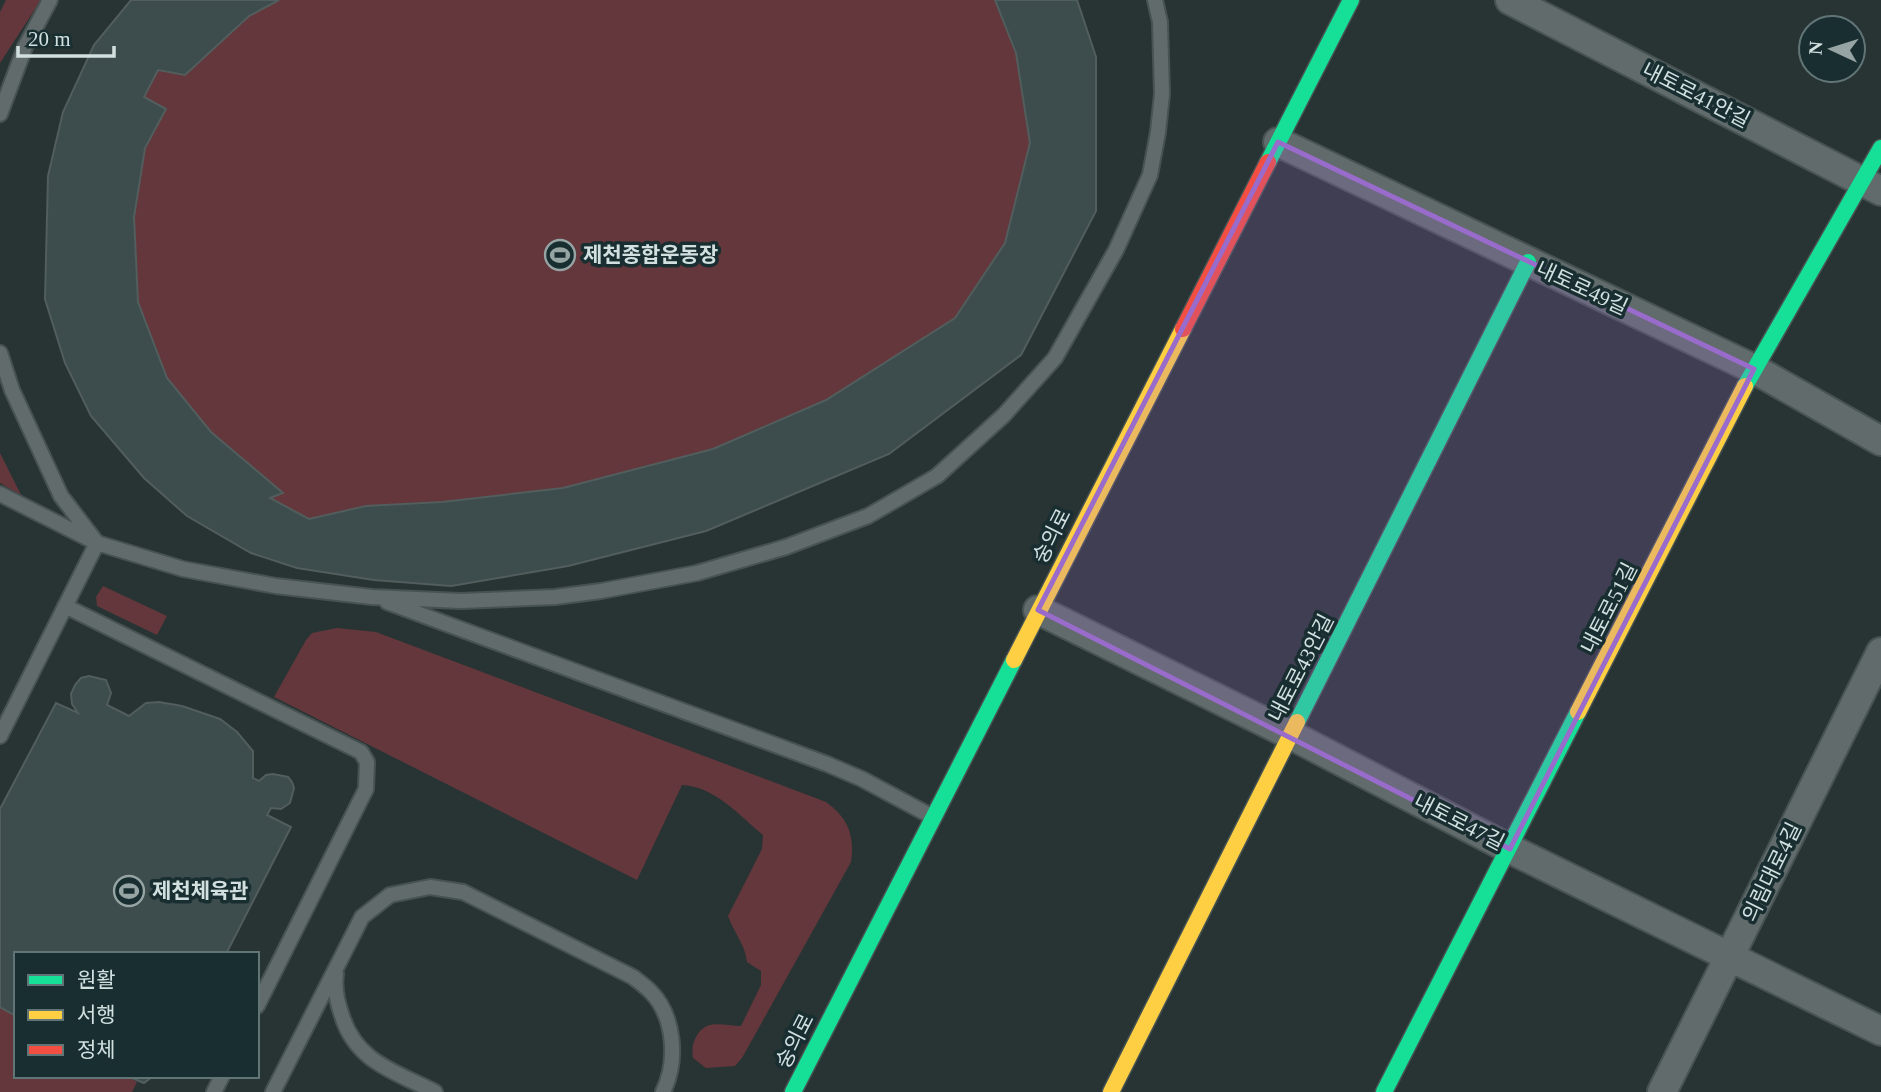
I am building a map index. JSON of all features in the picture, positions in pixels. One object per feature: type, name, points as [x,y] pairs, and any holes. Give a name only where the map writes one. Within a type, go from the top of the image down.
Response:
[{"type":"street","name":"숭의로","points":[[793,1092],[1351,0]]},
{"type":"street","name":"내토로41안길","points":[[1510,0],[1872,186]]},
{"type":"street","name":"내토로49길","points":[[1278,142],[1754,369],[1881,441]]},
{"type":"street","name":"내토로51길","points":[[1384,1092],[1754,369],[1872,186],[1881,148]]},
{"type":"street","name":"내토로43안길","points":[[1111,1092],[1528,262]]},
{"type":"street","name":"내토로47길","points":[[1038,610],[1510,849],[1881,1031]]},
{"type":"street","name":"의림대로4길","points":[[1662,1092],[1881,652]]},
{"type":"lane","points":[[0,114],[24,47],[50,0]]},
{"type":"lane","points":[[0,495],[97,543],[183,569],[276,586],[372,597],[461,601],[555,597],[697,573],[786,547],[867,516],[937,476],[1004,415],[1055,358],[1116,250],[1150,175],[1158,132],[1163,56],[1155,0]]},
{"type":"lane","points":[[0,353],[12,390],[61,496],[97,543]]},
{"type":"lane","points":[[0,736],[97,543]]},
{"type":"lane","points":[[372,597],[827,764],[933,817]]},
{"type":"lane","points":[[65,606],[362,752],[367,762],[366,789],[259,1002]]},
{"type":"lane","points":[[273,1092],[362,917],[390,895],[430,887],[463,892],[633,977],[651,992],[663,1009],[672,1040],[670,1072],[663,1092]]},
{"type":"lane","points":[[338,965],[335,984],[338,1005],[345,1028],[358,1049],[404,1085],[435,1092]]},
{"type":"highlighted area","points":[[1278,142],[1754,369],[1510,849],[1038,610]]},
{"type":"shaded area","points":[[6,0],[41,0],[0,63],[0,12]]},
{"type":"shaded area","name":"제천종합운동장","points":[[131,0],[1077,0],[1096,57],[1096,211],[1021,355],[889,454],[706,531],[568,566],[451,586],[374,580],[297,568],[91,416],[65,363],[45,299],[48,176],[63,112],[94,45]]},
{"type":"shaded area","points":[[0,453],[21,495],[0,483]]},
{"type":"shaded area","points":[[103,586],[167,616],[157,635],[97,606],[96,597]]},
{"type":"shaded area","points":[[337,628],[376,632],[826,802],[840,814],[851,835],[851,862],[742,1058],[735,1066],[706,1068],[693,1058],[693,1047],[696,1037],[705,1027],[716,1024],[741,1026],[761,985],[761,971],[747,962],[728,916],[762,849],[763,835],[716,796],[682,785],[637,880],[274,697],[312,633]]},
{"type":"shaded area","points":[[0,1007],[14,1015],[14,1078],[130,1078],[137,1082],[132,1092],[0,1092]]},
{"type":"building","points":[[131,0],[279,0],[249,16],[185,75],[158,70],[144,97],[166,109],[145,148],[134,217],[138,302],[167,378],[211,432],[283,493],[270,498],[309,519],[366,506],[442,502],[563,488],[713,449],[826,400],[955,318],[1005,243],[1030,143],[1016,53],[995,0],[1077,0],[1096,57],[1096,211],[1021,355],[889,454],[706,531],[568,566],[451,586],[374,580],[297,568],[251,553],[187,516],[144,478],[91,416],[65,363],[45,299],[48,176],[63,112],[94,45]]},
{"type":"building","name":"제천체육관","points":[[89,676],[106,680],[111,693],[107,705],[129,716],[146,703],[159,702],[182,706],[220,719],[237,732],[253,751],[253,778],[259,781],[266,775],[273,774],[288,777],[292,782],[294,788],[290,803],[281,809],[271,808],[267,815],[291,827],[227,952],[14,952],[14,1015],[0,1007],[0,809],[56,703],[78,713],[72,704],[71,694],[81,678]]},
{"type":"building","points":[[132,1078],[150,1078],[144,1083]]},
{"type":"traffic: fast","points":[[1268,162],[1351,0]]},
{"type":"traffic: fast","points":[[1745,386],[1881,148]]},
{"type":"traffic: fast","points":[[1297,722],[1528,262]]},
{"type":"traffic: fast","points":[[793,1092],[1014,660]]},
{"type":"traffic: fast","points":[[1384,1092],[1578,712]]},
{"type":"traffic: slow","points":[[1014,660],[1183,329]]},
{"type":"traffic: slow","points":[[1578,712],[1745,386]]},
{"type":"traffic: slow","points":[[1111,1092],[1297,722]]},
{"type":"traffic: jam","points":[[1183,329],[1268,162]]},
{"type":"place","name":"제천종합운동장","points":[[560,255]]},
{"type":"place","name":"제천체육관","points":[[129,891]]}]
